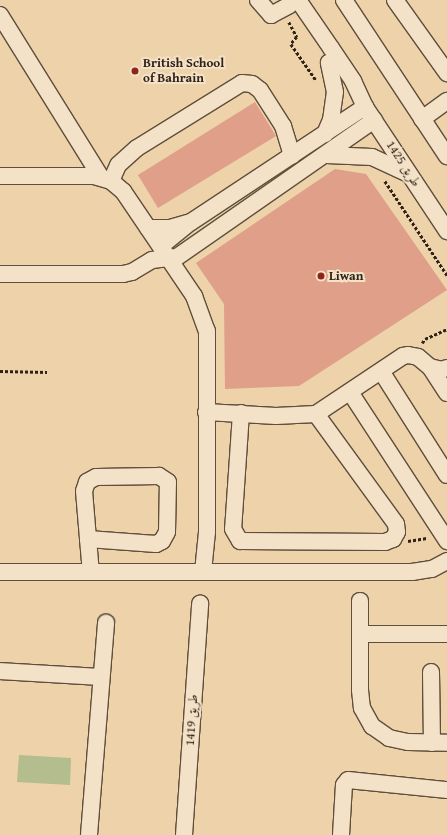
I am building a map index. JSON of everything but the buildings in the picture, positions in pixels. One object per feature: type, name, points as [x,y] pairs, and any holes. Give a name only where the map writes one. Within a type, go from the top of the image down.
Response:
[{"type":"street","points":[[258,0],[271,15],[291,2]]},
{"type":"street","points":[[344,0],[447,156]]},
{"type":"street","points":[[395,0],[447,73]]},
{"type":"street","name":"طريق 1425","points":[[291,2],[329,64],[346,86],[362,102]]},
{"type":"street","name":"طريق 1425","points":[[291,2],[353,81],[362,102],[447,231]]},
{"type":"street","points":[[0,15],[106,179],[123,191],[170,259],[194,296],[207,331],[207,532],[203,572]]},
{"type":"street","points":[[326,134],[334,106],[335,92],[329,64]]},
{"type":"street","points":[[106,179],[118,165],[137,148],[242,83],[252,84],[260,90],[285,130],[292,156]]},
{"type":"street","points":[[422,119],[447,101]]},
{"type":"street","points":[[161,246],[191,222],[326,134],[362,102]]},
{"type":"street","points":[[0,274],[123,274],[132,272],[152,260],[170,259],[324,157],[374,120]]},
{"type":"street","points":[[310,143],[324,157],[372,157],[399,167],[410,175]]},
{"type":"street","points":[[0,176],[106,179]]},
{"type":"street","points":[[148,228],[170,228],[191,222]]},
{"type":"street","points":[[206,412],[276,416],[316,414],[403,356],[424,362],[441,370],[447,368]]},
{"type":"street","points":[[424,362],[447,393]]},
{"type":"street","points":[[381,371],[447,476]]},
{"type":"street","points":[[350,392],[443,536]]},
{"type":"street","points":[[241,413],[233,529],[240,541],[385,542],[395,536],[396,524],[316,414]]},
{"type":"street","points":[[88,539],[156,544],[162,541],[167,532],[168,482],[159,476],[91,479],[84,491],[88,539],[91,572]]},
{"type":"street","points":[[0,572],[419,572],[432,569],[447,561]]},
{"type":"street","points":[[360,601],[360,690],[362,708],[372,726],[389,738],[440,743],[431,672]]},
{"type":"street","name":"طريق 1419","points":[[184,835],[200,604]]},
{"type":"street","points":[[89,835],[106,623]]},
{"type":"street","points":[[360,634],[447,634]]},
{"type":"street","points":[[0,671],[101,677]]},
{"type":"street","points":[[341,835],[344,785],[348,780],[447,790]]},
{"type":"path","points":[[424,362],[425,338],[447,329]]},
{"type":"path","points":[[0,371],[47,372]]},
{"type":"path","points":[[395,536],[413,542],[443,536]]},
{"type":"green space","points":[[19,755],[71,758],[70,785],[17,782]]},
{"type":"place","name":"British School of Bahrain","points":[[135,71]]},
{"type":"place","name":"Liwan","points":[[321,276]]}]
